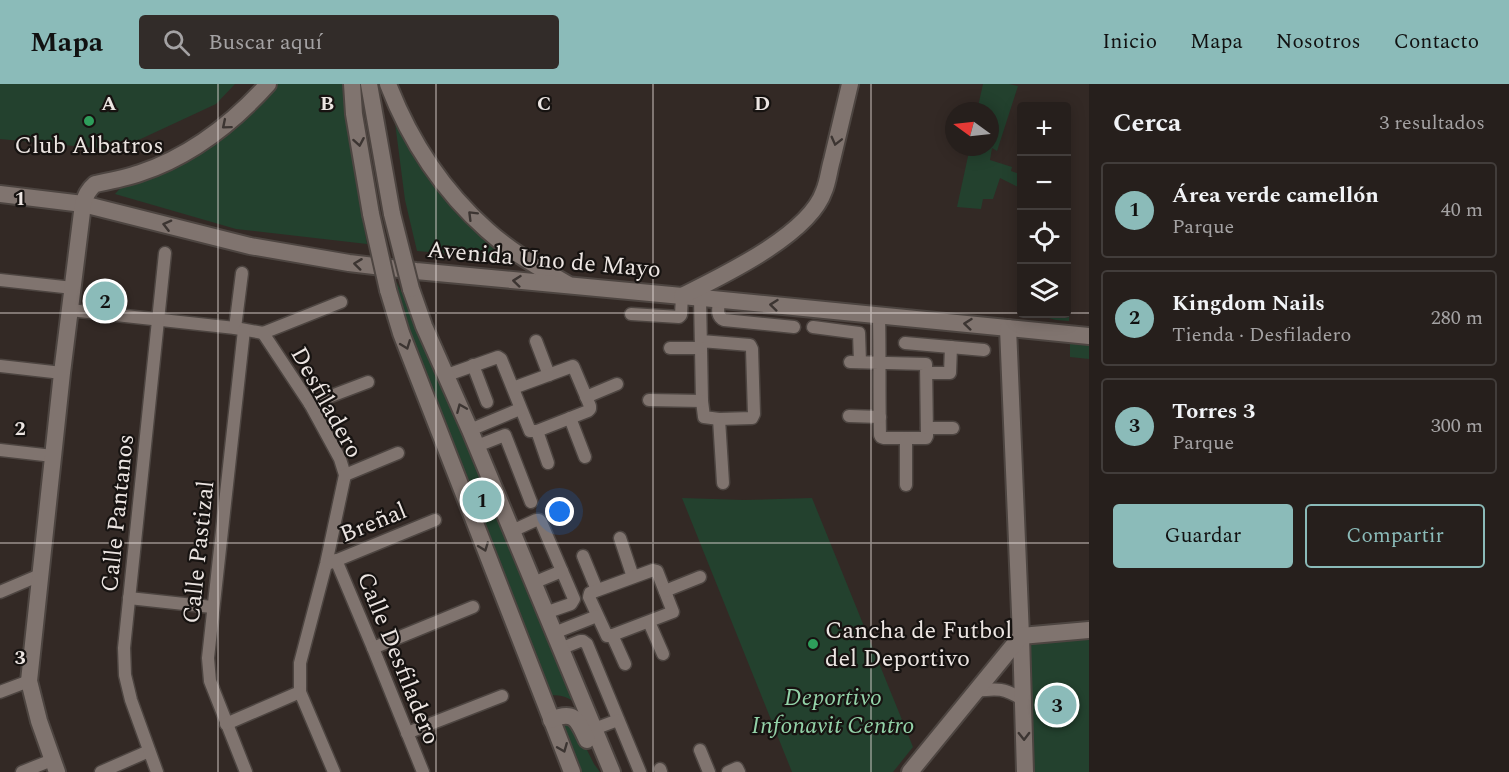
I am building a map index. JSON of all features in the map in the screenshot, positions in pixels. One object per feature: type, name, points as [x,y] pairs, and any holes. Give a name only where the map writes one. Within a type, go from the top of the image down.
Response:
[{"type":"main road","points":[[55,766],[39,721],[29,681],[52,456],[83,204],[90,188],[95,184],[139,174],[202,143],[237,116],[268,84]]},
{"type":"main road","points":[[352,84],[354,114],[371,214],[388,290],[401,333],[572,772]]},
{"type":"main road","points":[[369,84],[392,214],[411,289],[424,326],[477,446],[557,641],[590,686],[594,729],[612,772]]},
{"type":"main road","points":[[388,84],[399,112],[423,156],[453,196],[488,231],[528,261],[570,286]]},
{"type":"main road","points":[[682,296],[736,270],[797,228],[813,211],[824,192],[850,84]]},
{"type":"main road","name":"Avenida Uno de Mayo","points":[[0,194],[83,204],[250,246],[349,263],[1089,336]]},
{"type":"main road","points":[[1008,328],[1021,636],[1024,772]]},
{"type":"main road","points":[[910,772],[1021,636],[1089,630]]},
{"type":"main road","points":[[551,720],[569,716],[578,721],[598,765],[604,772]]},
{"type":"street","name":"Calle Pantanos","points":[[157,772],[124,675],[124,648],[165,253]]},
{"type":"street","name":"Calle Pastizal","points":[[242,273],[239,329],[208,658],[210,681],[246,772]]},
{"type":"street","points":[[0,280],[73,288]]},
{"type":"street","points":[[631,314],[680,317],[682,296]]},
{"type":"street","points":[[670,348],[701,345],[745,343],[750,345],[754,414],[752,418],[704,417],[702,401],[701,345],[700,298]]},
{"type":"street","points":[[719,300],[718,315],[724,320],[794,327]]},
{"type":"street","name":"Desfiladero","points":[[70,310],[263,333],[341,302]]},
{"type":"street","points":[[813,327],[859,333],[855,362],[880,362],[924,363],[927,366],[926,438],[881,437],[880,417],[880,362],[879,316]]},
{"type":"street","name":"Desfiladero","points":[[263,333],[310,404],[340,459],[345,475],[331,562],[300,663],[300,692]]},
{"type":"street","points":[[536,341],[549,375]]},
{"type":"street","points":[[905,343],[984,350]]},
{"type":"street","points":[[927,373],[950,373],[951,347]]},
{"type":"street","points":[[447,375],[498,357],[501,359],[513,388],[528,430],[533,432],[590,409],[573,366],[513,388]]},
{"type":"street","points":[[473,365],[487,402]]},
{"type":"street","points":[[0,366],[62,374]]},
{"type":"street","points":[[310,404],[368,382]]},
{"type":"street","points":[[586,397],[617,384]]},
{"type":"street","points":[[649,400],[702,401]]},
{"type":"street","points":[[470,430],[520,409]]},
{"type":"street","points":[[849,416],[880,417]]},
{"type":"street","points":[[570,418],[585,457]]},
{"type":"street","points":[[719,419],[723,483]]},
{"type":"street","points":[[927,428],[953,428]]},
{"type":"street","points":[[537,430],[548,463]]},
{"type":"street","points":[[477,446],[506,435],[531,502]]},
{"type":"street","points":[[906,439],[906,485]]},
{"type":"street","points":[[0,450],[52,456]]},
{"type":"street","points":[[345,475],[398,453]]},
{"type":"street","name":"Breñal","points":[[331,562],[435,520]]},
{"type":"street","points":[[512,531],[539,520],[541,522],[574,599],[574,602],[546,613]]},
{"type":"street","points":[[620,538],[633,577]]},
{"type":"street","points":[[583,556],[597,590]]},
{"type":"street","name":"Calle Desfiladero","points":[[331,562],[374,648],[423,772]]},
{"type":"street","points":[[655,570],[673,612],[607,636],[589,595],[633,577],[655,570]]},
{"type":"street","points":[[533,583],[562,571]]},
{"type":"street","points":[[0,592],[40,575]]},
{"type":"street","points":[[665,591],[700,577]]},
{"type":"street","points":[[129,598],[213,607]]},
{"type":"street","points":[[374,648],[473,606]]},
{"type":"street","points":[[557,641],[597,616]]},
{"type":"street","points":[[649,622],[663,654]]},
{"type":"street","points":[[612,635],[625,664]]},
{"type":"street","points":[[557,641],[584,641],[587,644],[590,686],[618,720],[640,772]]},
{"type":"street","points":[[0,693],[29,681]]},
{"type":"street","points":[[976,691],[1002,689],[1023,700]]},
{"type":"street","points":[[226,724],[300,692],[334,772]]},
{"type":"street","points":[[407,733],[502,696]]},
{"type":"street","points":[[594,729],[618,720]]},
{"type":"street","points":[[700,750],[709,772]]},
{"type":"street","points":[[101,772],[148,751]]},
{"type":"street","points":[[22,772],[55,766]]},
{"type":"street","points":[[728,772],[737,768],[739,772]]},
{"type":"green space","name":"Club Albatros","points":[[0,84],[235,84],[216,104],[117,150],[0,139]]},
{"type":"green space","points":[[273,84],[343,84],[367,244],[236,229],[115,194],[127,181],[169,169]]},
{"type":"green space","points":[[983,84],[1018,86],[999,145],[999,102],[979,102]]},
{"type":"green space","points":[[393,107],[423,161],[521,260],[417,251],[405,200]]},
{"type":"green space","points":[[968,156],[991,156],[990,160],[1012,167],[1011,171],[1017,173],[1017,186],[1000,178],[993,199],[983,199],[981,209],[957,207]]},
{"type":"green space","points":[[393,280],[397,283],[422,333],[581,708],[566,697],[547,696],[413,353]]},
{"type":"green space","points":[[1049,318],[1069,318],[1069,321]]},
{"type":"green space","points":[[1070,341],[1089,343],[1089,359],[1070,357]]},
{"type":"green space","name":"Deportivo Infonavit Centro","points":[[682,498],[744,500],[812,498],[913,747],[893,772],[792,772]]},
{"type":"green space","points":[[1089,631],[1089,772],[1026,772],[1022,637]]},
{"type":"green space","points":[[567,720],[600,772],[576,772],[570,756],[575,753],[562,722]]},
{"type":"place","name":"Club Albatros","points":[[89,121]]},
{"type":"place","name":"Kingdom Nails","points":[[105,301]]},
{"type":"place","name":"Área verde camellón","points":[[482,500]]},
{"type":"place","name":"Cancha de Futbol del Deportivo","points":[[813,644]]},
{"type":"place","name":"Torres 3","points":[[1057,705]]}]
